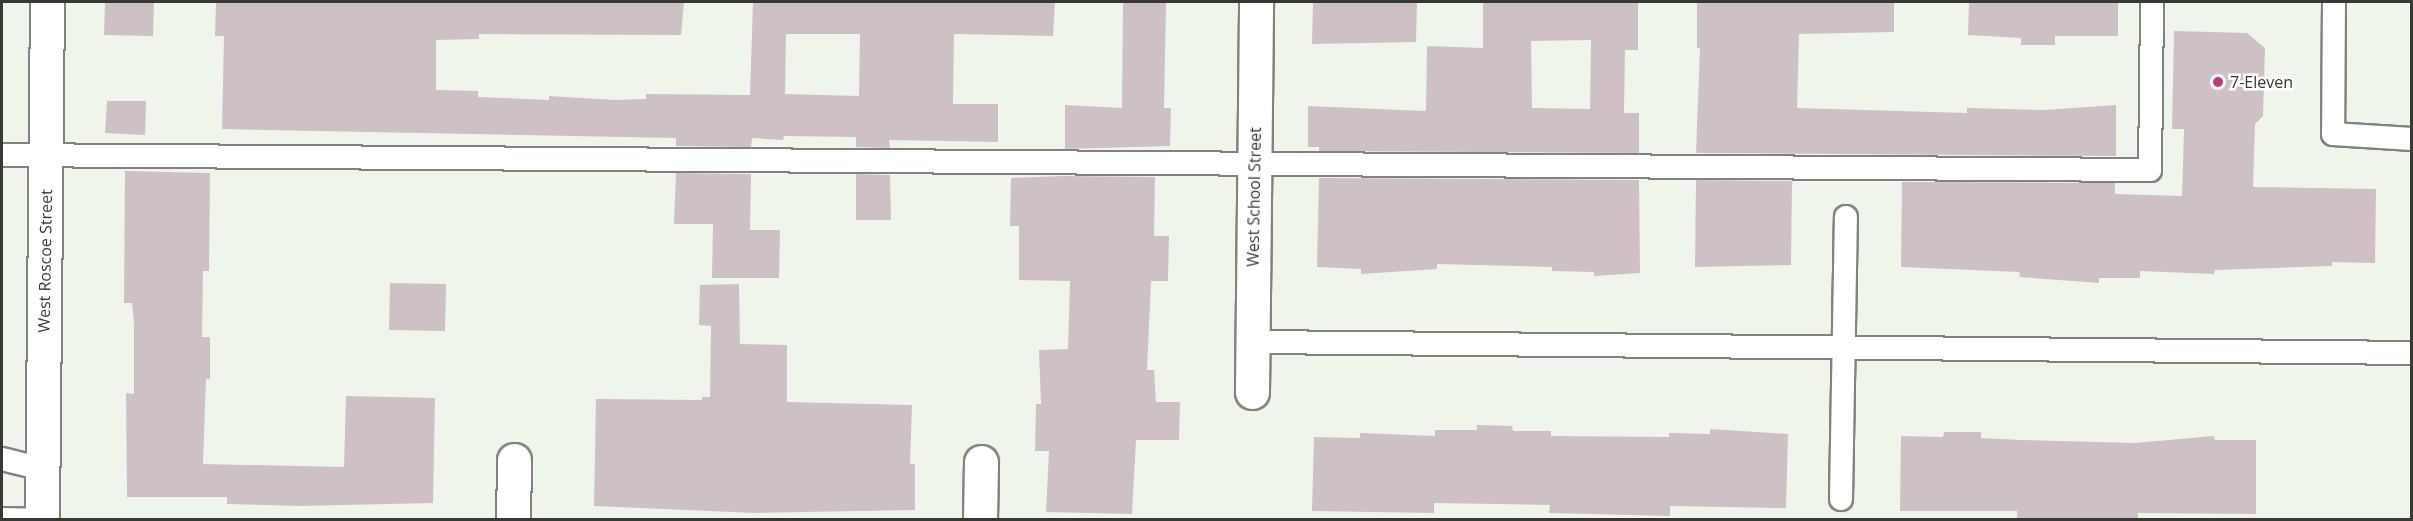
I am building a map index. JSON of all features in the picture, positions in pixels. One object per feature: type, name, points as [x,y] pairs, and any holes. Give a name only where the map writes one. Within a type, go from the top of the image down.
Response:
[{"type":"street","name":"West Roscoe Street","points":[[43,519],[47,2]]},
{"type":"street","name":"West School Street","points":[[1252,392],[1256,2]]},
{"type":"street","points":[[513,519],[514,460]]},
{"type":"street","points":[[980,519],[981,462]]},
{"type":"lane","points":[[2,155],[2150,170],[2152,2]]},
{"type":"lane","points":[[2334,2],[2333,134],[2412,139]]},
{"type":"lane","points":[[1841,499],[1846,217]]},
{"type":"lane","points":[[1253,342],[2412,353]]},
{"type":"lane","points":[[2,459],[42,469]]},
{"type":"lane","points":[[2,519],[43,519]]},
{"type":"building","points":[[105,2],[154,2],[153,36],[104,35]]},
{"type":"building","points":[[216,2],[684,2],[681,35],[479,34],[479,39],[436,40],[436,90],[478,91],[478,97],[549,100],[549,96],[615,100],[646,99],[646,94],[750,95],[753,2],[1055,2],[1053,36],[954,34],[953,104],[998,104],[998,142],[889,140],[890,148],[856,147],[856,137],[784,136],[783,140],[752,138],[751,147],[676,146],[676,138],[222,129],[224,36],[215,36]],"holes":[[[786,34],[860,34],[859,96],[785,94]]]},
{"type":"building","points":[[1123,2],[1166,2],[1164,108],[1171,108],[1170,146],[1065,149],[1065,105],[1122,108]]},
{"type":"building","points":[[1313,2],[1417,2],[1416,42],[1312,44]]},
{"type":"building","points":[[1483,2],[1638,2],[1638,50],[1625,50],[1624,113],[1639,113],[1639,153],[1319,151],[1319,147],[1308,147],[1308,106],[1426,111],[1427,46],[1483,48]],"holes":[[[1591,40],[1590,109],[1532,108],[1531,41]]]},
{"type":"building","points":[[1697,2],[1894,2],[1894,32],[1799,34],[1797,108],[1967,113],[1967,108],[2044,110],[2116,105],[2116,156],[1696,153],[1700,48],[1697,48]]},
{"type":"building","points":[[1969,2],[2118,2],[2118,36],[2055,36],[2055,45],[2021,45],[2021,38],[1968,35]]},
{"type":"building","points":[[2174,31],[2247,33],[2265,48],[2263,116],[2255,124],[2253,187],[2376,189],[2375,263],[2332,262],[2332,266],[2215,270],[2214,274],[2140,271],[2140,278],[2099,278],[2099,283],[2020,277],[2019,272],[1901,267],[1902,182],[2115,183],[2115,194],[2182,196],[2184,129],[2172,129]]},
{"type":"building","points":[[107,101],[146,101],[145,135],[105,133]]},
{"type":"building","points":[[125,171],[210,173],[209,271],[203,271],[202,337],[210,337],[210,379],[206,379],[203,464],[344,467],[346,396],[435,398],[433,503],[299,506],[227,504],[227,497],[127,497],[126,393],[134,394],[134,324],[132,303],[124,303]]},
{"type":"building","points":[[676,173],[751,174],[750,230],[780,230],[779,278],[712,278],[713,224],[674,224]]},
{"type":"building","points":[[856,174],[890,175],[891,220],[856,220]]},
{"type":"building","points":[[1155,177],[1154,236],[1169,236],[1168,281],[1151,281],[1147,370],[1154,370],[1156,402],[1180,402],[1179,440],[1136,440],[1132,514],[1046,512],[1049,451],[1035,451],[1036,404],[1041,404],[1039,350],[1068,349],[1070,281],[1019,280],[1019,226],[1010,226],[1011,178]]},
{"type":"building","points":[[1319,178],[1639,180],[1640,273],[1594,276],[1594,272],[1552,271],[1552,267],[1437,264],[1437,269],[1361,274],[1361,269],[1317,267]]},
{"type":"building","points":[[1696,180],[1792,181],[1791,265],[1695,267]]},
{"type":"building","points":[[390,283],[446,284],[445,331],[389,330]]},
{"type":"building","points":[[739,284],[740,344],[787,345],[787,402],[912,405],[910,464],[915,464],[915,510],[755,513],[594,506],[596,399],[702,400],[702,397],[710,397],[711,326],[699,325],[700,285]]},
{"type":"building","points":[[1477,425],[1512,426],[1513,431],[1551,431],[1551,436],[1669,437],[1669,433],[1710,434],[1710,429],[1788,434],[1786,508],[1670,506],[1670,516],[1549,513],[1550,505],[1434,503],[1434,513],[1312,511],[1314,437],[1360,438],[1360,433],[1435,436],[1435,430],[1477,430]]},
{"type":"building","points":[[1944,432],[1981,432],[1981,438],[2135,443],[2214,436],[2215,440],[2256,440],[2256,514],[2138,513],[2138,519],[2017,519],[2017,511],[1900,511],[1901,436],[1943,437]]},
{"type":"place","name":"7-Eleven","points":[[2218,82]]}]
